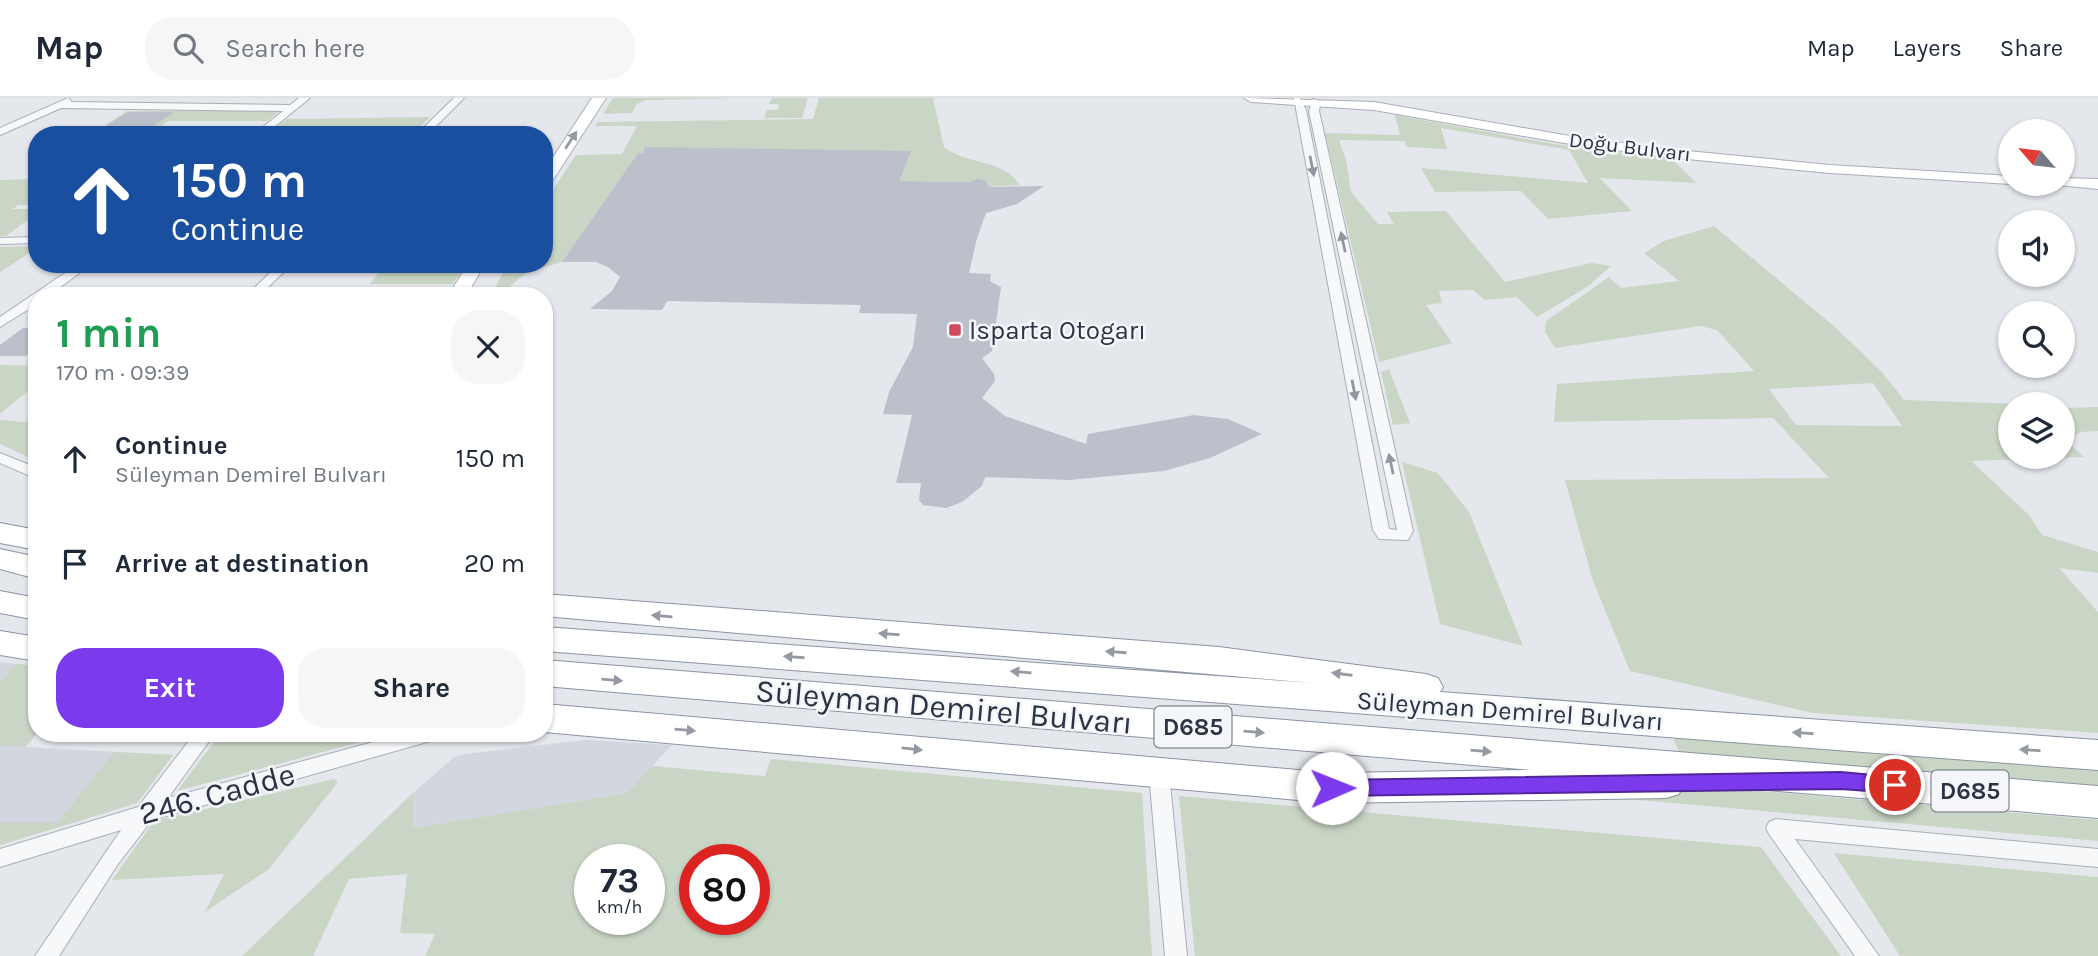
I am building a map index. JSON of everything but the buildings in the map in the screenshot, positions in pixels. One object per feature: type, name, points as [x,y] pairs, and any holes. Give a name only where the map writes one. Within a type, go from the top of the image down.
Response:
[{"type":"highway","points":[[0,533],[28,538]]},
{"type":"highway","points":[[0,559],[28,566]]},
{"type":"highway","points":[[0,602],[28,607]]},
{"type":"highway","points":[[553,606],[1272,665],[1338,673],[1578,716]]},
{"type":"highway","points":[[0,643],[28,648]]},
{"type":"highway","name":"Süleyman Demirel Bulvarı","points":[[553,651],[1000,671],[2098,755]]},
{"type":"highway","name":"Süleyman Demirel Bulvarı","points":[[553,651],[1841,780],[2098,802]]},
{"type":"highway","points":[[553,719],[1332,788],[1841,780]]},
{"type":"street","points":[[0,132],[75,98]]},
{"type":"street","points":[[269,126],[305,98]]},
{"type":"street","points":[[430,126],[459,98]]},
{"type":"street","points":[[553,144],[584,98]]},
{"type":"street","points":[[553,169],[598,98]]},
{"type":"street","name":"Doğu Bulvarı","points":[[1251,98],[1385,107],[1564,139],[1667,153],[1830,169],[1998,179]]},
{"type":"street","points":[[1297,100],[1381,530],[1385,535],[1402,536],[1405,531],[1314,111],[1316,101]]},
{"type":"street","points":[[59,105],[293,107]]},
{"type":"street","points":[[2076,183],[2098,184]]},
{"type":"street","points":[[0,241],[28,240]]},
{"type":"street","points":[[53,287],[73,273]]},
{"type":"street","points":[[262,287],[276,273]]},
{"type":"street","points":[[0,323],[28,304]]},
{"type":"street","points":[[0,457],[28,470]]},
{"type":"street","points":[[46,956],[79,903],[199,742]]},
{"type":"street","name":"246. Cadde","points":[[0,858],[402,742]]},
{"type":"street","points":[[1159,773],[1176,956]]},
{"type":"street","points":[[1868,956],[1776,828],[2098,858]]},
{"type":"shaded area","points":[[0,662],[28,665],[30,742],[26,747],[173,755],[137,803],[0,845]]},
{"type":"shaded area","points":[[586,740],[672,745],[627,793],[413,828],[413,793],[453,758],[464,754]]},
{"type":"green space","points":[[613,98],[740,98],[646,100],[637,104],[632,113],[603,114]]},
{"type":"green space","points":[[772,98],[808,98],[802,118],[764,118],[767,110],[778,110],[779,104],[769,104]]},
{"type":"green space","points":[[819,98],[933,98],[944,147],[962,157],[1005,171],[1019,185],[982,187],[985,181],[978,178],[970,182],[899,181],[645,147],[643,153],[638,153],[562,262],[553,265],[553,190],[576,155],[622,154],[637,126],[595,126],[597,122],[813,119]]},
{"type":"green space","points":[[127,111],[280,111],[267,121],[168,121],[161,126],[105,125]]},
{"type":"green space","points":[[1395,115],[1554,144],[1672,159],[1696,183],[1600,178],[1632,211],[1548,219],[1521,191],[1435,192],[1421,168],[1588,183],[1569,150],[1441,128],[1447,149],[1407,147],[1404,141],[1339,140],[1346,160],[1351,192],[1378,224],[1394,224],[1387,212],[1446,211],[1505,282],[1592,263],[1611,266],[1587,287],[1537,317],[1517,297],[1485,300],[1473,290],[1439,291],[1442,303],[1426,305],[1452,343],[1379,362],[1325,133],[1400,135]]},
{"type":"green space","points":[[430,117],[421,126],[278,126],[287,119]]},
{"type":"green space","points":[[28,179],[28,205],[18,205],[13,209],[28,209],[28,220],[6,236],[0,236],[0,180]]},
{"type":"green space","points":[[1714,226],[1835,327],[1882,372],[1904,400],[1998,403],[1998,460],[1971,461],[2029,515],[2042,535],[2098,552],[2098,573],[2059,568],[2098,612],[2098,733],[1813,713],[1630,671],[1593,581],[1565,480],[1829,478],[1773,418],[1554,422],[1557,384],[1754,371],[1717,330],[1700,326],[1555,348],[1545,332],[1546,321],[1609,277],[1621,288],[1679,281],[1644,253],[1664,241]],"holes":[[[1873,383],[1902,426],[1796,425],[1769,389]]]},
{"type":"green space","points":[[28,246],[28,254],[0,272],[0,247]]},
{"type":"green space","points":[[378,273],[460,273],[453,284],[370,284]]},
{"type":"green space","points":[[502,273],[526,273],[509,287],[496,287]]},
{"type":"green space","points":[[0,365],[28,366],[28,391],[0,414]]},
{"type":"green space","points":[[1389,369],[1410,423],[1393,425],[1381,372]]},
{"type":"green space","points":[[2098,407],[2098,431],[2080,432],[2075,436],[2075,408]]},
{"type":"green space","points":[[0,420],[28,422],[28,457],[0,444]]},
{"type":"green space","points":[[2075,449],[2084,457],[2075,457]]},
{"type":"green space","points":[[1402,462],[1438,473],[1469,512],[1523,646],[1440,624]]},
{"type":"green space","points":[[17,664],[28,665],[29,742],[25,747],[0,745],[0,682]]},
{"type":"green space","points":[[1672,735],[2098,766],[2098,789],[1680,755]]},
{"type":"green space","points":[[214,742],[360,742],[177,791]]},
{"type":"green space","points":[[114,752],[173,755],[137,803],[0,845],[0,823],[57,823]]},
{"type":"green space","points":[[771,759],[1142,793],[1152,956],[425,956],[435,934],[400,933],[407,874],[349,879],[313,956],[242,956],[413,793],[413,828],[627,793],[652,766],[765,776]]},
{"type":"green space","points":[[334,779],[338,782],[269,869],[205,912],[224,874],[112,880],[154,821]]},
{"type":"green space","points":[[1667,783],[2098,820],[2098,841],[1482,786]]},
{"type":"green space","points":[[1179,796],[1761,847],[1841,956],[1195,956]]},
{"type":"green space","points":[[1834,853],[2098,877],[2098,956],[1900,956]]},
{"type":"place","name":"Isparta Otogarı","points":[[955,330]]},
{"type":"route","points":[[1332,788],[1841,780],[1895,785]]}]
